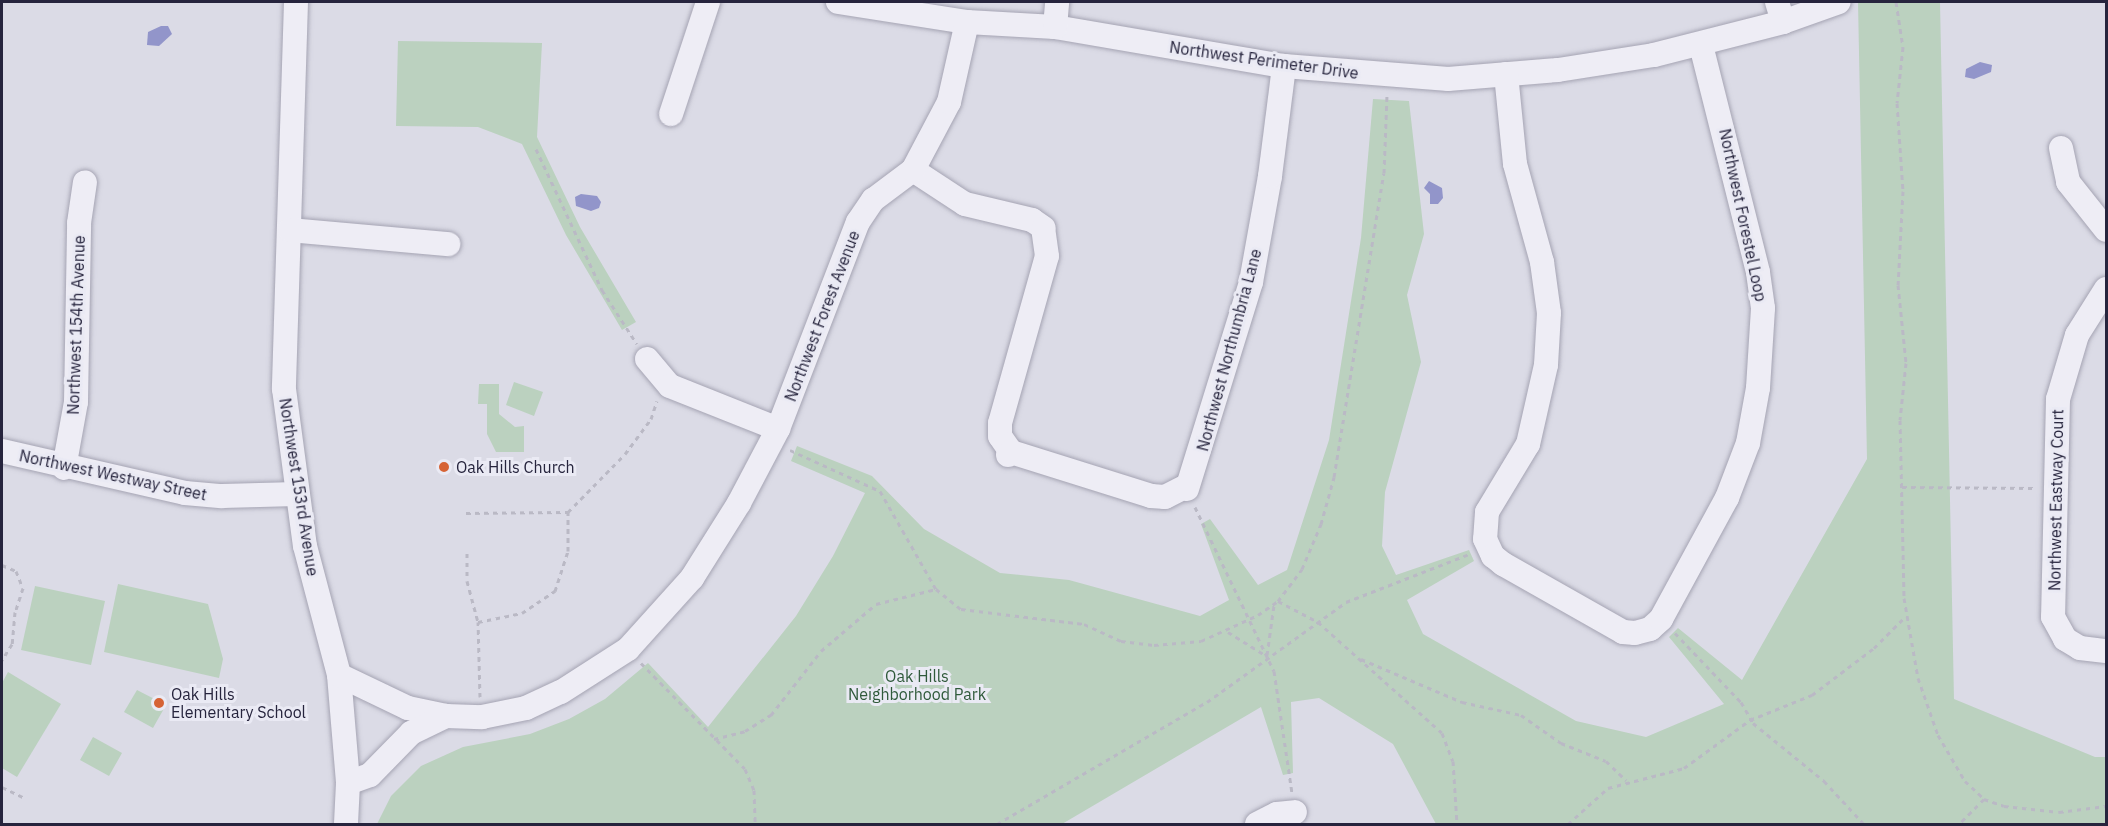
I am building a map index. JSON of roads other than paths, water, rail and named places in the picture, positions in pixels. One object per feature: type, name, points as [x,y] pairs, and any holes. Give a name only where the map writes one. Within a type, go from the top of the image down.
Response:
[{"type":"street","name":"Northwest 153rd Avenue","points":[[296,2],[290,230],[283,314],[284,389],[297,494],[310,569],[339,675],[348,783],[346,825]]},
{"type":"street","points":[[671,114],[708,2]]},
{"type":"street","name":"Northwest Perimeter Drive","points":[[838,2],[863,4],[967,22],[1055,27],[1284,66],[1448,78],[1606,64],[1701,45],[1780,12],[1839,2]]},
{"type":"street","points":[[1055,27],[1057,2]]},
{"type":"street","name":"Northwest Forest Avenue","points":[[339,675],[408,708],[446,716],[482,717],[526,708],[561,692],[628,649],[692,579],[740,503],[778,429],[858,222],[873,200],[913,170],[949,102],[967,22]]},
{"type":"street","name":"Northwest Forestel Loop","points":[[1506,74],[1515,164],[1542,262],[1549,313],[1546,365],[1528,444],[1487,512],[1483,530],[1487,547],[1503,564],[1623,632],[1650,629],[1661,619],[1738,472],[1754,419],[1762,347],[1763,308],[1758,272],[1701,45]]},
{"type":"street","name":"Northwest Northumbria Lane","points":[[913,170],[965,204],[1032,220],[1043,229],[1047,256],[1000,423],[1000,436],[1010,454],[1151,496],[1165,497],[1186,488],[1200,458],[1251,282],[1270,176],[1284,66]]},
{"type":"street","points":[[2061,148],[2068,182],[2106,230]]},
{"type":"street","name":"Northwest 154th Avenue","points":[[64,468],[76,402],[79,223],[85,182]]},
{"type":"street","points":[[290,230],[448,244]]},
{"type":"street","name":"Northwest Eastway Court","points":[[2106,289],[2077,335],[2062,377],[2055,428],[2053,617],[2066,639],[2080,648],[2106,651]]},
{"type":"street","points":[[647,359],[670,386],[778,429]]},
{"type":"street","name":"Northwest Westway Street","points":[[2,451],[64,468],[185,493],[222,496],[297,494]]},
{"type":"street","name":"Northwest Forest Avenue","points":[[348,783],[370,775],[411,733],[446,716]]},
{"type":"street","points":[[1257,825],[1277,814],[1302,815]]},
{"type":"water","points":[[161,26],[168,26],[172,34],[159,46],[147,45],[148,32]]},
{"type":"water","points":[[1980,62],[1992,65],[1991,72],[1974,79],[1965,77],[1966,69]]},
{"type":"water","points":[[1429,181],[1442,188],[1443,198],[1438,204],[1430,204],[1430,194],[1424,188]]},
{"type":"water","points":[[581,194],[597,196],[601,202],[599,208],[591,211],[576,206],[575,197]]},
{"type":"place","name":"Oak Hills Church","points":[[444,467]]},
{"type":"place","name":"Oak Hills Elementary School","points":[[159,703]]},
{"type":"park label","name":"Oak Hills Neighborhood Park","points":[[917,685]]}]
